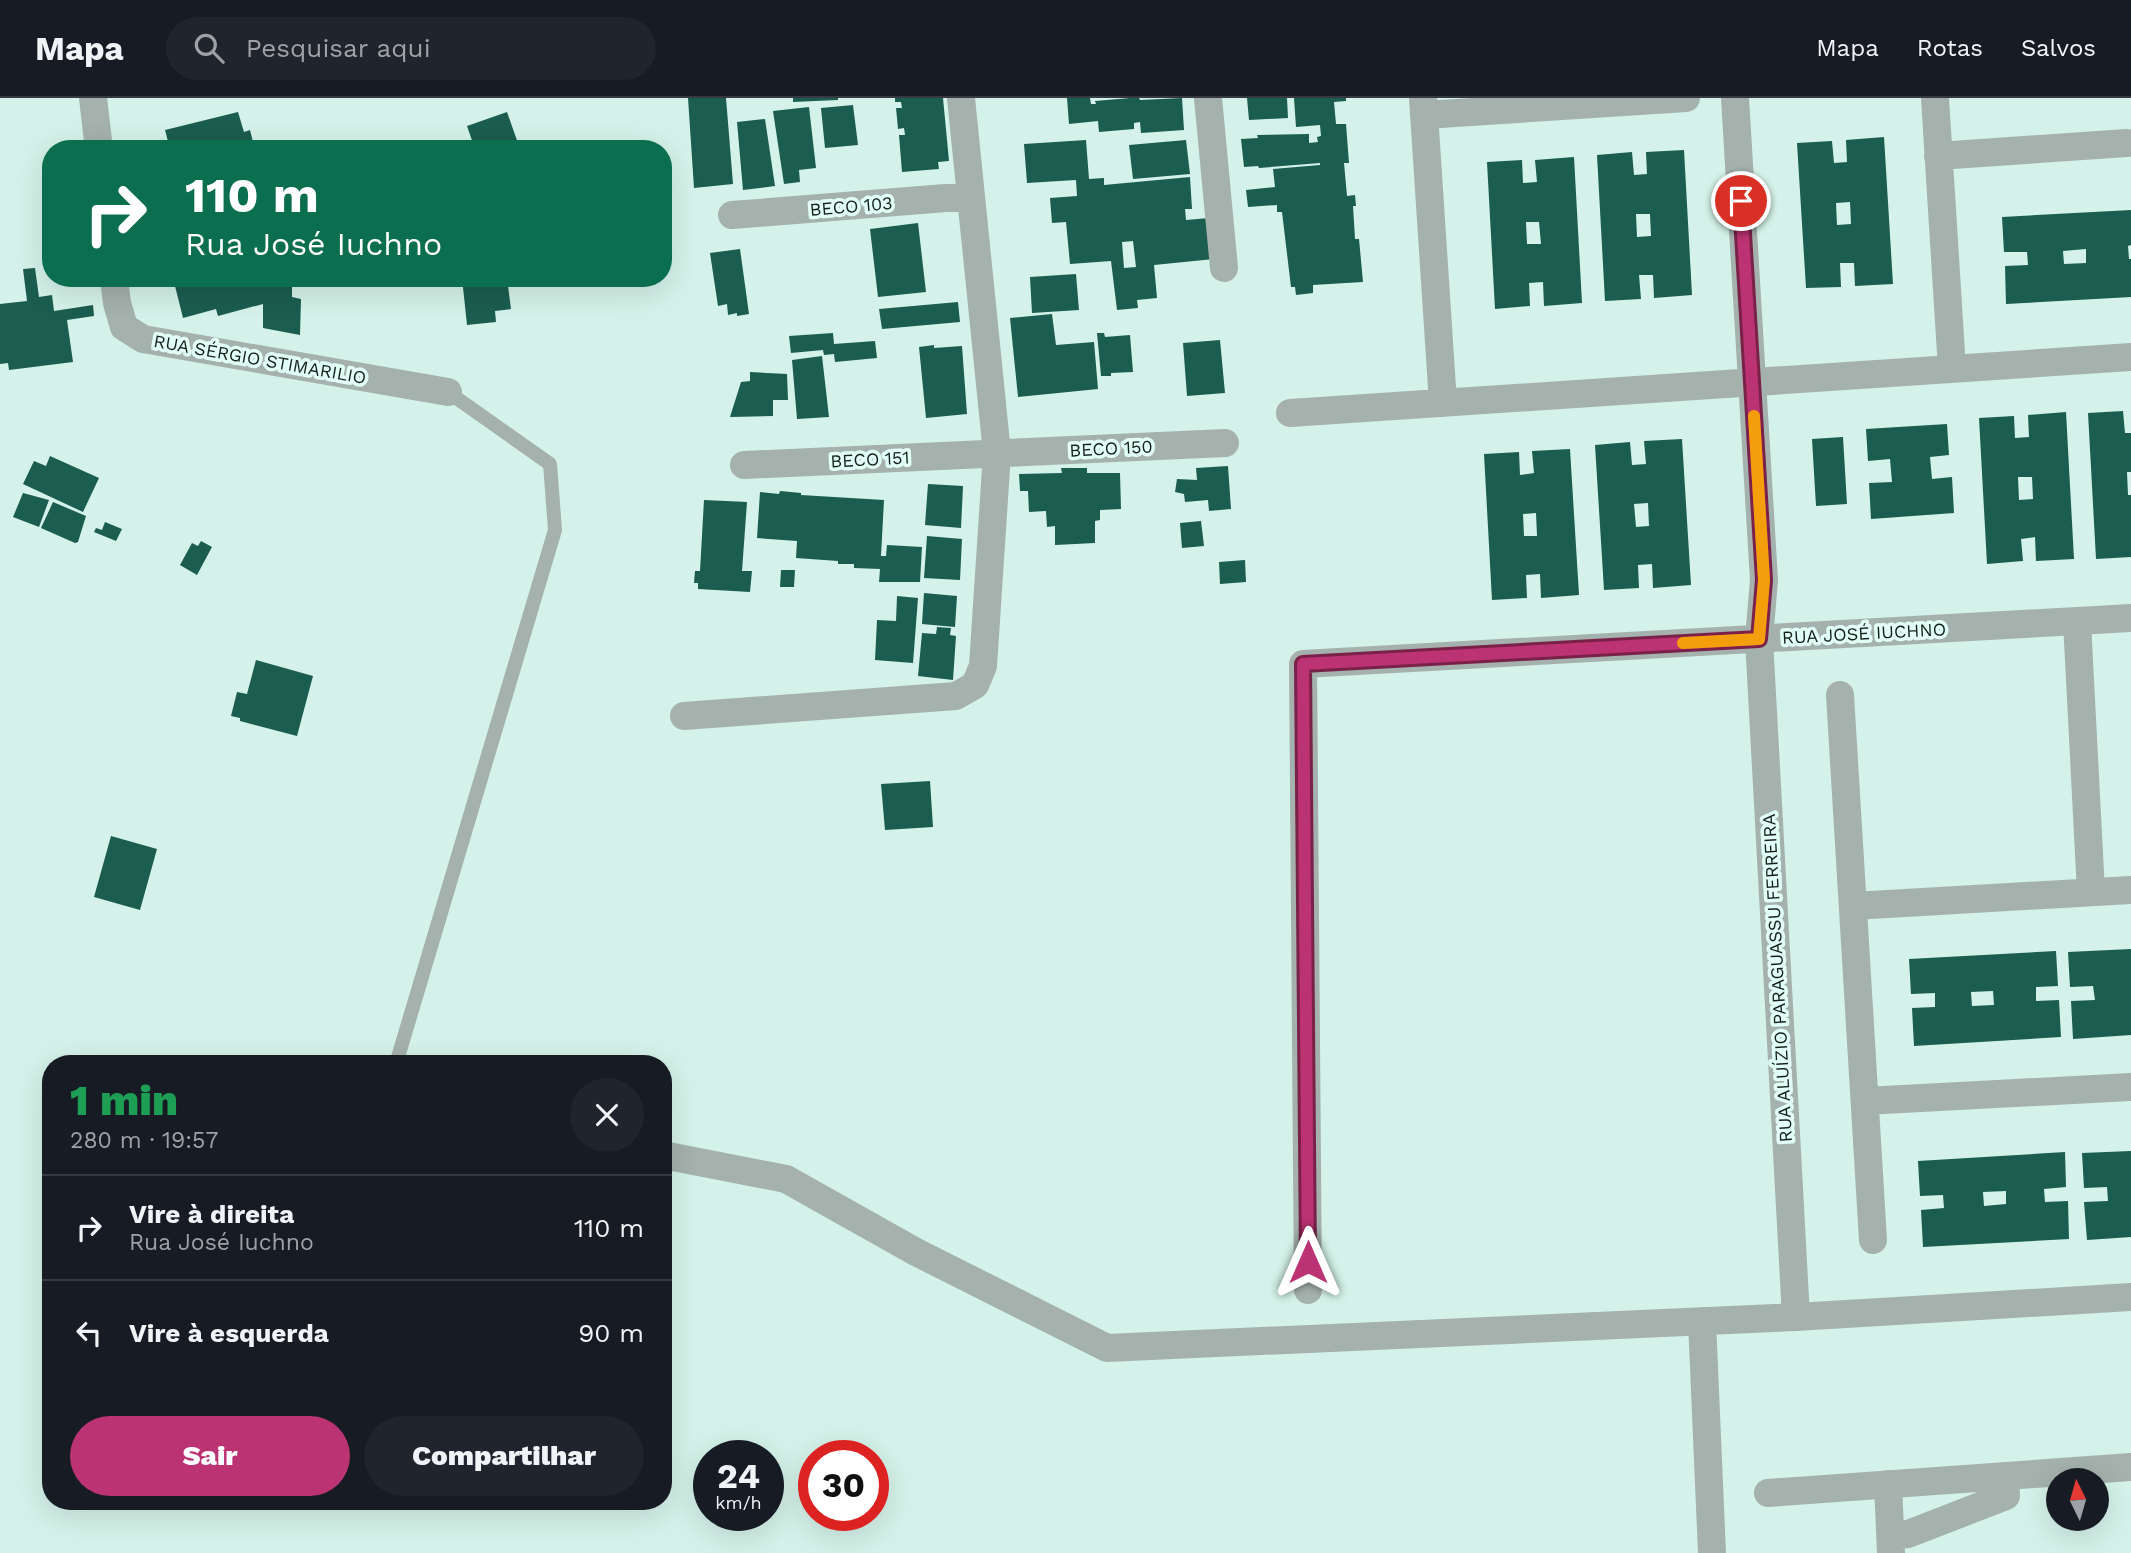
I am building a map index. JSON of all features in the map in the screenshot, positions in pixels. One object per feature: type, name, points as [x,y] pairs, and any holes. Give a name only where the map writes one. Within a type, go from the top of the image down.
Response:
[{"type":"street","points":[[93,98],[98,140]]},
{"type":"street","points":[[684,716],[956,696],[975,685],[983,666],[997,453],[961,98]]},
{"type":"street","points":[[1208,98],[1224,268]]},
{"type":"street","points":[[1443,403],[1424,106],[1686,98]]},
{"type":"street","name":"RUA ALUÍZIO PARAGUASSU FERREIRA","points":[[1735,98],[1764,580],[1759,639],[1796,1317]]},
{"type":"street","points":[[1934,98],[1952,369]]},
{"type":"street","points":[[1938,156],[2127,143]]},
{"type":"street","name":"BECO 103","points":[[732,215],[971,196]]},
{"type":"street","name":"RUA SÉRGIO STIMARILIO","points":[[115,287],[124,327],[143,339],[448,392]]},
{"type":"street","points":[[1290,413],[2131,358]]},
{"type":"street","name":"BECO 150","points":[[997,453],[1225,443]]},
{"type":"street","name":"BECO 151","points":[[744,465],[997,453]]},
{"type":"street","name":"RUA JOSÉ IUCHNO","points":[[1308,1290],[1303,664],[2131,618]]},
{"type":"street","points":[[2077,622],[2091,892]]},
{"type":"street","points":[[1840,695],[1873,1240]]},
{"type":"street","points":[[1853,906],[2131,890]]},
{"type":"street","points":[[1865,1101],[2131,1087]]},
{"type":"street","points":[[672,1157],[786,1179],[916,1252],[1107,1348],[1796,1317],[2131,1297]]},
{"type":"street","points":[[1702,1321],[1712,1553]]},
{"type":"street","points":[[1768,1493],[2131,1467]]},
{"type":"street","points":[[1891,1545],[1908,1534],[2006,1496],[2005,1476]]},
{"type":"street","points":[[1888,1484],[1891,1545]]},
{"type":"lane","points":[[399,1055],[555,530],[550,464],[448,392]]},
{"type":"building","points":[[688,98],[726,98],[733,184],[694,188]]},
{"type":"building","points":[[793,98],[838,98],[838,100],[793,102]]},
{"type":"building","points":[[895,98],[943,98],[949,161],[938,162],[939,169],[902,172],[899,135],[905,135],[904,128],[898,129],[896,108],[902,108],[901,102],[895,102]]},
{"type":"building","points":[[1067,98],[1090,98],[1091,104],[1096,104],[1095,101],[1130,98],[1182,98],[1184,130],[1141,133],[1140,122],[1134,123],[1134,129],[1099,132],[1098,121],[1069,124]]},
{"type":"building","points":[[1247,98],[1287,98],[1288,118],[1249,120]]},
{"type":"building","points":[[1294,98],[1346,98],[1346,101],[1334,102],[1336,124],[1346,124],[1349,163],[1344,163],[1347,196],[1355,195],[1355,239],[1359,239],[1363,282],[1313,285],[1313,293],[1296,295],[1295,287],[1291,287],[1282,212],[1277,212],[1277,205],[1248,207],[1246,190],[1275,187],[1273,169],[1320,163],[1244,167],[1241,139],[1258,138],[1257,135],[1309,134],[1309,143],[1318,142],[1317,137],[1321,136],[1320,125],[1296,127]]},
{"type":"building","points":[[853,105],[858,145],[825,148],[821,108]]},
{"type":"building","points":[[809,107],[816,168],[799,170],[800,182],[784,184],[773,111]]},
{"type":"building","points":[[238,112],[244,132],[250,130],[252,140],[168,140],[165,130]]},
{"type":"building","points":[[507,112],[517,140],[472,140],[467,126]]},
{"type":"building","points":[[765,119],[775,186],[743,190],[737,122]]},
{"type":"building","points":[[1884,137],[1893,284],[1855,286],[1854,263],[1840,263],[1841,287],[1806,288],[1797,143],[1832,141],[1834,163],[1847,162],[1846,140]],"holes":[[[1850,202],[1851,224],[1837,225],[1836,203]]]},
{"type":"building","points":[[1086,140],[1089,179],[1104,178],[1104,185],[1190,177],[1192,209],[1185,209],[1186,220],[1209,218],[1214,259],[1154,265],[1157,298],[1137,300],[1138,308],[1117,310],[1111,261],[1070,264],[1066,222],[1052,223],[1050,198],[1077,196],[1076,180],[1027,183],[1024,144]],"holes":[[[1133,241],[1136,267],[1124,268],[1122,242]]]},
{"type":"building","points":[[1186,140],[1190,174],[1133,179],[1129,145]]},
{"type":"building","points":[[1684,150],[1692,295],[1654,298],[1653,275],[1639,275],[1641,299],[1605,301],[1597,155],[1632,152],[1634,175],[1647,174],[1646,152]],"holes":[[[1636,214],[1650,214],[1651,236],[1637,237]]]},
{"type":"building","points":[[1574,157],[1582,303],[1544,306],[1543,282],[1529,283],[1530,306],[1495,309],[1487,162],[1522,160],[1523,183],[1537,182],[1535,160]],"holes":[[[1526,222],[1539,222],[1541,244],[1527,244]]]},
{"type":"building","points":[[2131,210],[2131,245],[2128,246],[2131,259],[2131,297],[2006,304],[2005,266],[2028,265],[2027,252],[2004,252],[2002,217]],"holes":[[[2086,249],[2086,263],[2064,264],[2063,251]]]},
{"type":"building","points":[[918,223],[926,292],[878,297],[870,229]]},
{"type":"building","points":[[740,249],[749,314],[728,315],[727,304],[718,306],[710,253]]},
{"type":"building","points":[[35,268],[39,297],[52,295],[54,311],[93,305],[94,316],[67,320],[73,362],[9,370],[8,363],[0,364],[0,304],[27,301],[23,269]]},
{"type":"building","points":[[1076,274],[1079,310],[1032,313],[1030,277]]},
{"type":"building","points":[[175,287],[292,287],[292,297],[301,299],[300,335],[263,328],[263,304],[218,316],[216,309],[183,318]]},
{"type":"building","points":[[463,287],[508,287],[511,309],[495,311],[496,322],[467,325]]},
{"type":"building","points":[[958,302],[960,322],[882,329],[879,309]]},
{"type":"building","points":[[1052,314],[1056,345],[1094,342],[1098,389],[1018,397],[1010,318]]},
{"type":"building","points":[[833,333],[834,344],[875,341],[877,358],[835,362],[834,354],[824,355],[823,350],[791,353],[789,336]]},
{"type":"building","points":[[1097,333],[1104,333],[1105,337],[1130,335],[1133,372],[1101,376]]},
{"type":"building","points":[[1220,340],[1225,393],[1187,396],[1183,343]]},
{"type":"building","points":[[934,345],[934,348],[962,346],[967,414],[926,418],[919,347]]},
{"type":"building","points":[[822,356],[829,417],[797,419],[792,360]]},
{"type":"building","points":[[750,372],[787,374],[788,400],[773,400],[773,416],[730,417],[741,382],[750,381]]},
{"type":"building","points":[[2123,411],[2125,433],[2131,433],[2131,472],[2127,472],[2128,495],[2131,495],[2131,557],[2096,559],[2088,413]]},
{"type":"building","points":[[2066,412],[2074,559],[2036,561],[2035,537],[2021,539],[2023,561],[1987,564],[1979,418],[2014,416],[2015,438],[2029,437],[2028,415]],"holes":[[[2018,477],[2032,477],[2033,499],[2019,500]]]},
{"type":"building","points":[[1947,424],[1949,455],[1930,457],[1932,479],[1952,477],[1954,513],[1871,519],[1869,483],[1892,482],[1890,459],[1868,461],[1866,429]]},
{"type":"building","points":[[1843,437],[1847,504],[1816,506],[1812,439]]},
{"type":"building","points":[[1682,439],[1691,585],[1653,588],[1652,564],[1638,565],[1639,588],[1604,590],[1595,445],[1630,442],[1632,465],[1646,464],[1644,441]],"holes":[[[1648,503],[1649,526],[1636,527],[1634,504]]]},
{"type":"building","points":[[1570,449],[1579,595],[1541,598],[1540,574],[1526,575],[1527,598],[1492,600],[1484,454],[1519,452],[1520,475],[1534,473],[1532,451]],"holes":[[[1536,513],[1537,536],[1524,536],[1523,514]]]},
{"type":"building","points":[[50,456],[99,478],[83,512],[23,484],[34,461],[46,466]]},
{"type":"building","points":[[1228,466],[1231,509],[1209,511],[1208,500],[1185,502],[1184,494],[1175,492],[1177,479],[1197,480],[1196,468]]},
{"type":"building","points":[[1061,468],[1087,468],[1087,473],[1120,473],[1121,509],[1100,510],[1100,520],[1095,521],[1095,543],[1055,545],[1055,526],[1047,527],[1046,511],[1029,512],[1028,491],[1020,491],[1019,474],[1062,473]]},
{"type":"building","points":[[928,484],[963,486],[961,528],[925,525]]},
{"type":"building","points":[[780,491],[801,495],[884,500],[881,556],[886,556],[887,545],[922,547],[920,582],[879,582],[880,569],[854,568],[854,564],[838,564],[838,561],[796,558],[797,541],[757,538],[760,492],[779,494]]},
{"type":"building","points":[[23,493],[49,500],[39,527],[13,517]]},
{"type":"building","points":[[704,500],[747,502],[742,571],[752,571],[750,592],[698,589],[698,583],[694,583],[695,571],[700,571]]},
{"type":"building","points":[[53,502],[86,516],[78,542],[41,528]]},
{"type":"building","points":[[1201,521],[1204,546],[1182,548],[1180,523]]},
{"type":"building","points":[[105,522],[122,529],[116,541],[94,532],[96,528],[102,530]]},
{"type":"building","points":[[927,536],[962,539],[960,580],[924,578]]},
{"type":"building","points":[[201,541],[212,547],[197,575],[180,565],[192,543],[198,546]]},
{"type":"building","points":[[1245,560],[1246,582],[1220,584],[1219,562]]},
{"type":"building","points":[[781,570],[795,570],[794,587],[780,587]]},
{"type":"building","points":[[924,593],[957,596],[955,627],[922,624]]},
{"type":"building","points":[[897,596],[918,598],[913,663],[875,660],[877,620],[896,621]]},
{"type":"building","points":[[937,627],[951,628],[950,635],[956,636],[953,680],[918,676],[922,633],[936,634]]},
{"type":"building","points":[[256,660],[313,676],[297,736],[240,721],[240,718],[231,716],[237,692],[247,694]]},
{"type":"building","points":[[930,781],[933,827],[885,830],[881,784]]},
{"type":"building","points":[[111,836],[157,849],[140,910],[94,897]]},
{"type":"building","points":[[2131,949],[2131,1035],[2073,1039],[2071,1001],[2095,1000],[2093,986],[2070,987],[2068,952]]},
{"type":"building","points":[[2056,951],[2058,986],[2036,987],[2036,1001],[2059,1000],[2061,1037],[1914,1046],[1912,1008],[1935,1007],[1935,993],[1911,994],[1909,959]],"holes":[[[1993,991],[1994,1005],[1972,1006],[1971,992]]]},
{"type":"building","points":[[2131,1151],[2131,1237],[2087,1240],[2084,1202],[2108,1201],[2107,1187],[2084,1188],[2082,1153]]},
{"type":"building","points":[[2065,1152],[2066,1187],[2044,1189],[2045,1202],[2068,1201],[2069,1239],[1923,1247],[1921,1210],[1944,1208],[1943,1195],[1920,1196],[1918,1161]],"holes":[[[2006,1191],[2006,1204],[1984,1206],[1983,1192]]]},
{"type":"slow traffic","points":[[1683,643],[1759,639],[1764,580],[1754,416]]},
{"type":"route","points":[[1308,1262],[1303,664],[1759,639],[1764,580],[1741,201]]}]
